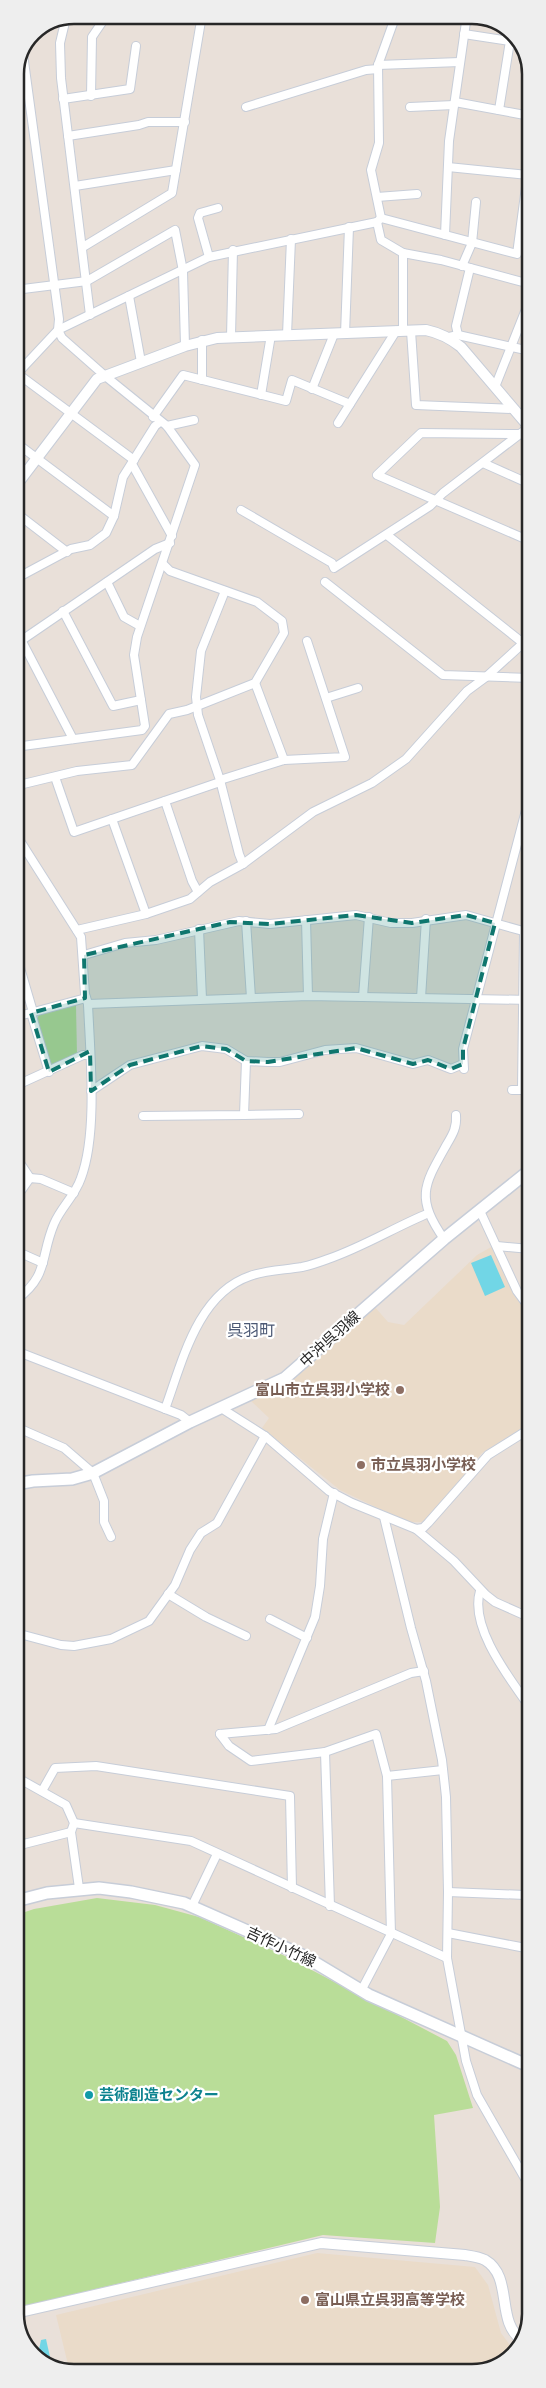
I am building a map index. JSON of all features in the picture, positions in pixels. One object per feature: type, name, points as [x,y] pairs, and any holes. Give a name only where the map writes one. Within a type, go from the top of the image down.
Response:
[{"type":"main road","name":"中沖呉羽線","points":[[24,1482],[33,1480],[72,1479],[93,1473],[190,1422],[285,1378],[444,1239],[522,1177]]},
{"type":"main road","name":"吉作小竹線","points":[[24,1899],[47,1892],[78,1888],[116,1889],[164,1898],[192,1906],[312,1960],[361,1991],[522,2063]]},
{"type":"street","points":[[91,96],[92,37],[101,24]]},
{"type":"street","points":[[83,247],[172,193],[201,24]]},
{"type":"street","points":[[393,24],[378,67],[379,143],[371,170],[377,197],[381,240],[404,254],[466,267],[522,282]]},
{"type":"street","points":[[446,235],[449,141],[466,24]]},
{"type":"street","points":[[64,25],[60,44],[63,99],[90,315]]},
{"type":"street","points":[[464,34],[510,41],[499,110]]},
{"type":"street","points":[[63,99],[130,89],[136,46]]},
{"type":"street","points":[[246,107],[378,67],[460,62]]},
{"type":"street","points":[[24,742],[72,739],[142,730],[145,726],[134,655],[140,626],[163,564],[195,466],[164,424],[153,417],[62,338],[58,330],[54,286],[25,67]]},
{"type":"street","points":[[410,106],[455,103],[522,114]]},
{"type":"street","points":[[68,136],[148,122],[185,122]]},
{"type":"street","points":[[448,166],[522,174]]},
{"type":"street","points":[[75,186],[176,170]]},
{"type":"street","points":[[377,197],[417,194]]},
{"type":"street","points":[[453,336],[472,244],[476,202]]},
{"type":"street","points":[[209,257],[198,218],[200,213],[218,208]]},
{"type":"street","points":[[24,366],[58,330],[209,257],[233,250],[379,220],[517,254],[522,236]]},
{"type":"street","points":[[312,389],[339,334],[349,227]]},
{"type":"street","points":[[24,289],[87,282],[175,230],[183,270],[185,346]]},
{"type":"street","points":[[287,335],[291,239]]},
{"type":"street","points":[[230,336],[233,250]]},
{"type":"street","points":[[404,254],[404,331],[416,405],[513,408]]},
{"type":"street","points":[[130,296],[141,362]]},
{"type":"street","points":[[495,387],[522,319]]},
{"type":"street","points":[[24,476],[97,379],[202,340],[230,336],[426,330],[522,349]]},
{"type":"street","points":[[338,423],[404,331]]},
{"type":"street","points":[[261,395],[271,335]]},
{"type":"street","points":[[453,336],[522,419]]},
{"type":"street","points":[[202,340],[202,380]]},
{"type":"street","points":[[153,417],[183,375],[286,401],[292,380],[350,404]]},
{"type":"street","points":[[24,381],[133,462],[171,540]]},
{"type":"street","points":[[24,574],[67,552],[90,545],[99,540],[110,528],[123,477],[156,426],[194,420]]},
{"type":"street","points":[[520,434],[421,433],[377,475],[522,537]]},
{"type":"street","points":[[241,510],[332,563],[334,568],[387,535],[436,501],[520,434]]},
{"type":"street","points":[[24,449],[114,516]]},
{"type":"street","points":[[484,463],[522,480]]},
{"type":"street","points":[[24,519],[67,552]]},
{"type":"street","points":[[387,535],[522,641]]},
{"type":"street","points":[[24,639],[154,549],[171,540]]},
{"type":"street","points":[[24,784],[77,772],[132,765],[169,714],[197,707],[255,683],[284,633],[282,621],[257,602],[170,571],[163,564]]},
{"type":"street","points":[[106,582],[124,617],[140,626]]},
{"type":"street","points":[[325,582],[443,675],[522,678]]},
{"type":"street","points":[[225,591],[201,651],[197,707],[220,781],[239,854],[244,864]]},
{"type":"street","points":[[63,611],[113,706],[141,700]]},
{"type":"street","points":[[55,777],[74,832],[284,760],[345,757],[307,641]]},
{"type":"street","points":[[24,644],[72,739]]},
{"type":"street","points":[[77,930],[146,914],[190,899],[215,879],[244,864],[313,812],[372,783],[398,766],[467,691],[486,677],[522,645]]},
{"type":"street","points":[[255,683],[284,760]]},
{"type":"street","points":[[326,698],[358,688]]},
{"type":"street","points":[[165,802],[192,881],[198,892]]},
{"type":"street","points":[[112,819],[146,914]]},
{"type":"street","points":[[91,1091],[130,1065],[202,1046],[226,1049],[246,1061],[280,1062],[319,1051],[348,1048],[364,1049],[413,1064],[428,1060],[451,1069],[464,1066],[463,1049],[475,999],[522,824]]},
{"type":"street","points":[[24,846],[81,937],[87,1001],[91,1091],[90,1132],[82,1176],[74,1194],[54,1224],[43,1263],[33,1286],[24,1293]]},
{"type":"street","points":[[84,955],[125,943],[156,940],[199,928],[246,921],[270,924],[356,915],[391,923],[412,923],[426,919],[451,919],[466,915],[522,931]]},
{"type":"street","points":[[363,997],[369,917]]},
{"type":"street","points":[[420,998],[426,919]]},
{"type":"street","points":[[306,920],[308,996]]},
{"type":"street","points":[[246,921],[251,998]]},
{"type":"street","points":[[199,928],[202,999]]},
{"type":"street","points":[[24,983],[49,1072]]},
{"type":"street","points":[[24,1015],[87,1001],[308,996],[522,1000]]},
{"type":"street","points":[[24,1083],[83,1055],[90,1054]]},
{"type":"street","points":[[244,1115],[246,1061]]},
{"type":"street","points":[[512,1090],[522,1090]]},
{"type":"street","points":[[143,1116],[299,1114]]},
{"type":"street","points":[[444,1239],[429,1213],[424,1198],[425,1189],[434,1167],[456,1129],[456,1115]]},
{"type":"street","points":[[24,1169],[30,1178]]},
{"type":"street","points":[[30,1178],[41,1179],[74,1194]]},
{"type":"street","points":[[24,1187],[30,1178]]},
{"type":"street","points":[[480,1211],[517,1292],[522,1299]]},
{"type":"street","points":[[164,1409],[190,1343],[204,1315],[217,1297],[232,1284],[251,1275],[304,1266],[331,1258],[364,1245],[429,1213]]},
{"type":"street","points":[[497,1246],[522,1249]]},
{"type":"street","points":[[24,1255],[43,1263]]},
{"type":"street","points":[[24,1354],[181,1415],[190,1422]]},
{"type":"street","points":[[221,1408],[265,1436],[334,1493],[384,1517],[416,1529],[454,1561],[480,1591],[495,1602],[522,1614]]},
{"type":"street","points":[[24,1430],[64,1448],[93,1473],[104,1501],[104,1522],[111,1537]]},
{"type":"street","points":[[416,1529],[423,1528],[428,1524],[488,1454],[522,1433]]},
{"type":"street","points":[[24,1635],[68,1646],[98,1642],[118,1636],[149,1621],[179,1577],[190,1550],[201,1533],[217,1523],[265,1436]]},
{"type":"street","points":[[268,1730],[307,1638],[318,1603],[323,1540],[334,1493]]},
{"type":"street","points":[[384,1517],[411,1628],[424,1672],[443,1770],[448,1892],[447,1958],[466,2061],[477,2095],[522,2173]]},
{"type":"street","points":[[480,1591],[478,1597],[479,1609],[488,1641],[522,1695]]},
{"type":"street","points":[[168,1594],[206,1617],[246,1636]]},
{"type":"street","points":[[270,1619],[307,1638]]},
{"type":"street","points":[[361,1991],[391,1934],[386,1776],[376,1734],[326,1752],[251,1761],[229,1746],[220,1734],[268,1730],[294,1722],[410,1673],[424,1672]]},
{"type":"street","points":[[326,1752],[330,1906]]},
{"type":"street","points":[[42,1791],[55,1768],[96,1766],[290,1796],[292,1888]]},
{"type":"street","points":[[386,1776],[443,1770]]},
{"type":"street","points":[[24,1782],[66,1805],[74,1823],[71,1832],[78,1888]]},
{"type":"street","points":[[74,1823],[191,1841],[447,1958]]},
{"type":"street","points":[[24,1844],[71,1832]]},
{"type":"street","points":[[192,1906],[217,1854]]},
{"type":"street","points":[[448,1892],[522,1895]]},
{"type":"street","points":[[448,1933],[522,1947]]},
{"type":"street","points":[[24,2311],[321,2243],[465,2255],[484,2260],[495,2269],[502,2284],[509,2322],[517,2337]]},
{"type":"highlighted area","points":[[356,915],[412,923],[466,915],[495,923],[463,1049],[463,1064],[451,1069],[428,1060],[413,1064],[356,1048],[268,1062],[246,1061],[226,1049],[202,1046],[130,1065],[91,1091],[90,1051],[49,1072],[31,1013],[85,998],[84,955],[230,922],[270,924]]},
{"type":"shaded area","name":"富山市立呉羽小学校","points":[[493,1246],[514,1295],[522,1305],[522,1429],[482,1453],[470,1466],[470,1470],[426,1519],[422,1522],[407,1522],[340,1490],[262,1428],[269,1418],[250,1400],[374,1306],[388,1322],[404,1325],[477,1255]]},
{"type":"shaded area","name":"富山県立呉羽高等学校","points":[[317,2253],[475,2267],[488,2285],[501,2333],[511,2346],[497,2358],[488,2362],[472,2364],[70,2364],[68,2364],[56,2315]]},
{"type":"green space","points":[[76,1005],[77,1055],[51,1066],[37,1019],[39,1015]]},
{"type":"green space","points":[[97,1898],[155,1905],[199,1917],[285,1956],[447,2041],[456,2055],[473,2108],[434,2115],[440,2207],[435,2243],[323,2235],[24,2306],[24,1912]]},
{"type":"water","points":[[491,1255],[505,1287],[485,1296],[471,1263]]},
{"type":"water","points":[[46,2339],[50,2358],[39,2350],[41,2340]]},
{"type":"place","name":"富山市立呉羽小学校","points":[[400,1390]]},
{"type":"place","name":"市立呉羽小学校","points":[[361,1465]]},
{"type":"place","name":"芸術創造センター","points":[[89,2095]]},
{"type":"place","name":"富山県立呉羽高等学校","points":[[305,2300]]},
{"type":"district","name":"呉羽町","points":[[251,1330]]}]
